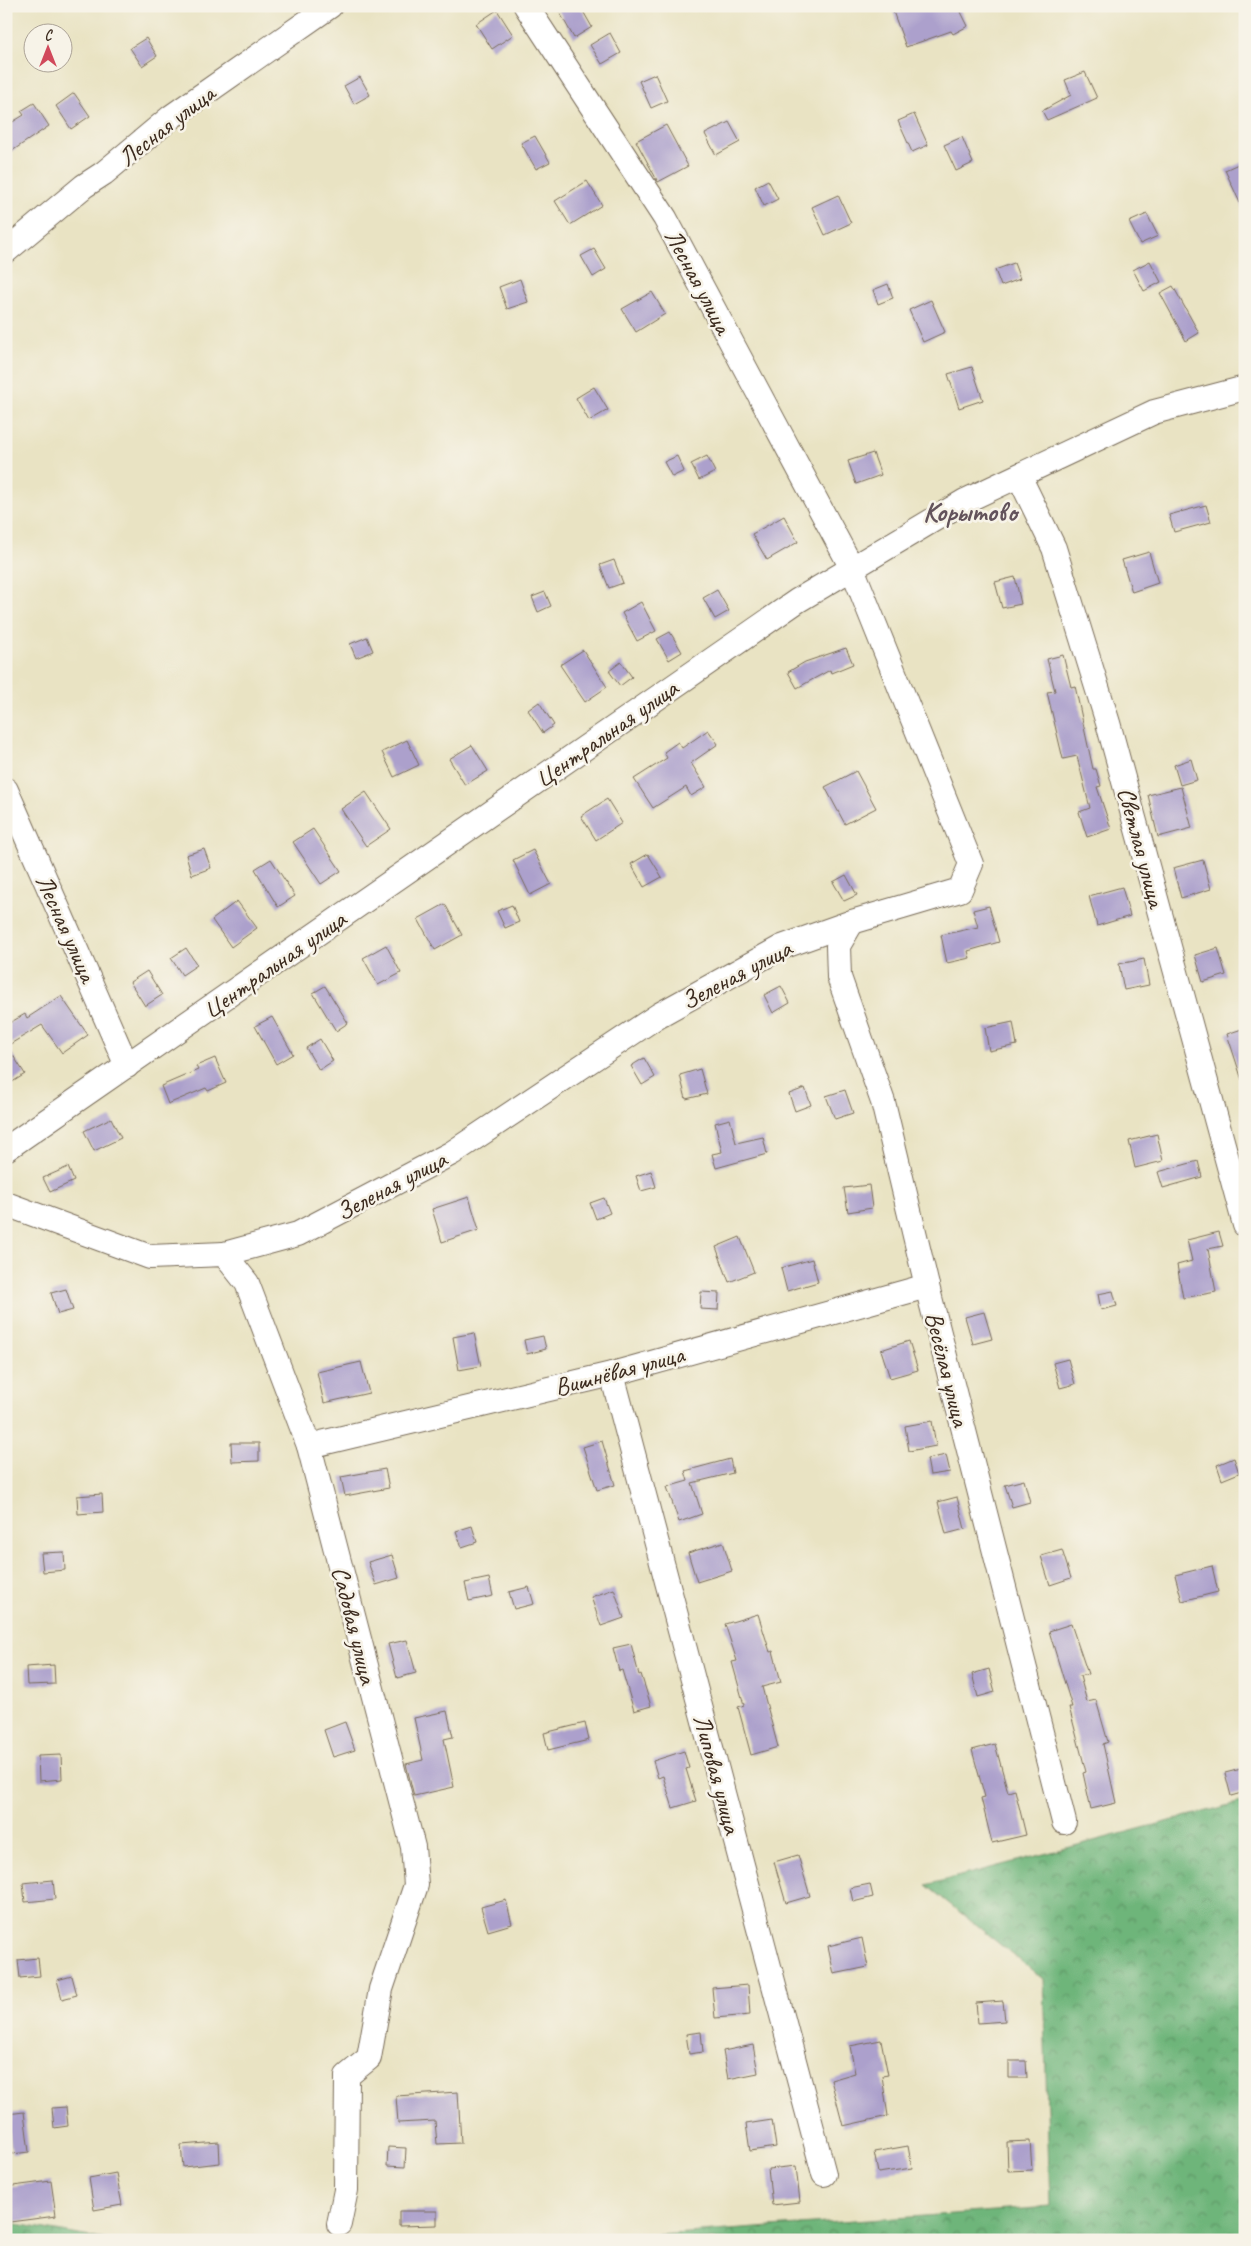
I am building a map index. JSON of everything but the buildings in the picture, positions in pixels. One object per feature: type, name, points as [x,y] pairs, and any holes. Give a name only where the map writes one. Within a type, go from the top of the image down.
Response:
[{"type":"street","name":"Лесная улица","points":[[6,251],[171,117],[330,6]]},
{"type":"street","name":"Лесная улица","points":[[526,6],[665,218],[852,568]]},
{"type":"street","name":"Центральная улица","points":[[6,1149],[797,601],[965,500],[1154,412],[1245,388]]},
{"type":"street","name":"Светлая улица","points":[[1018,476],[1054,548],[1105,713],[1245,1225]]},
{"type":"street","name":"Зеленая улица","points":[[224,1254],[298,1234],[435,1162],[659,1015],[782,947],[852,922],[960,890],[971,864],[852,568]]},
{"type":"street","name":"Лесная улица","points":[[6,790],[127,1066]]},
{"type":"street","name":"Весёлая улица","points":[[852,922],[838,946],[839,977],[883,1102],[927,1286],[1064,1822]]},
{"type":"street","points":[[6,1204],[150,1257],[224,1254]]},
{"type":"street","name":"Садовая улица","points":[[224,1254],[247,1283],[309,1446],[413,1847],[416,1885],[381,1989],[369,2058],[348,2076],[346,2190],[339,2224]]},
{"type":"street","name":"Вишнёвая улица","points":[[309,1446],[612,1374],[927,1286]]},
{"type":"street","name":"Липовая улица","points":[[612,1374],[824,2174]]},
{"type":"green space","points":[[1245,1801],[1245,2240],[589,2240],[1050,2207],[1043,1979],[926,1885]]},
{"type":"green space","points":[[6,2222],[107,2240],[6,2240]]},
{"type":"district","name":"Корытово","points":[[970,511]]}]
